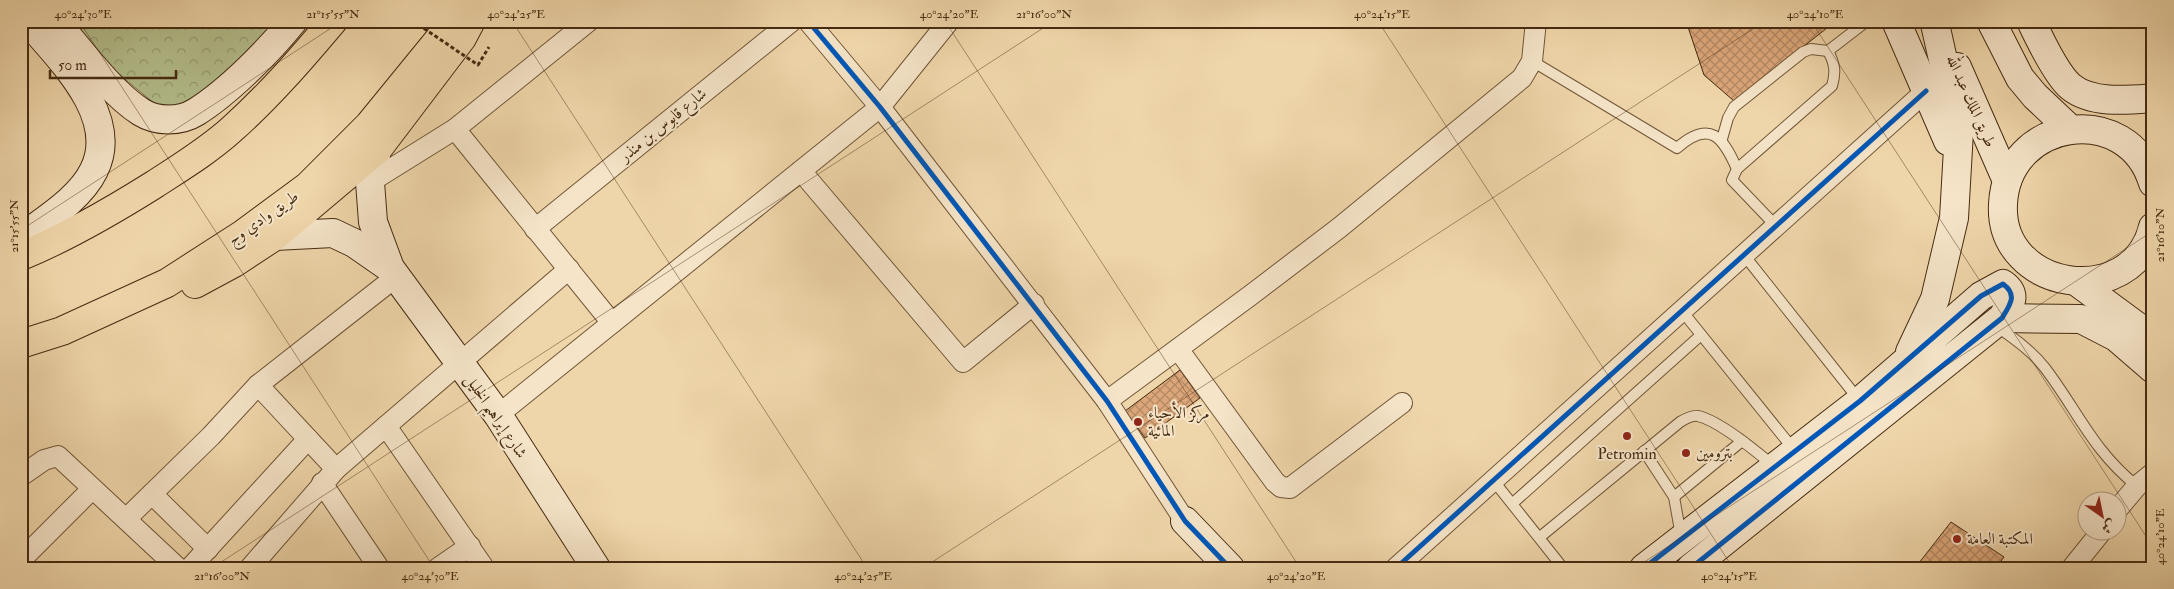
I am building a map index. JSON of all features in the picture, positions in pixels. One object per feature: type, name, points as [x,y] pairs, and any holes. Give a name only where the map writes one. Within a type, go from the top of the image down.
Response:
[{"type":"main road","points":[[21,256],[113,210],[185,164],[231,130],[279,84],[333,21]]},
{"type":"main road","name":"طريق وادي وج","points":[[21,344],[62,331],[166,283],[243,234],[308,186],[369,125],[440,38],[449,21]]},
{"type":"main road","points":[[62,331],[166,298],[234,263],[275,236],[377,150],[462,38],[471,21]]},
{"type":"street","points":[[21,238],[60,208],[79,190],[94,170],[100,150],[98,128],[92,104],[80,82],[28,21]]},
{"type":"street","points":[[58,23],[124,100],[143,114],[160,120],[179,119],[195,113],[277,40],[293,21]]},
{"type":"street","points":[[370,182],[455,129],[589,21]]},
{"type":"street","name":"شارع قابوس بن منذر","points":[[535,229],[792,21]]},
{"type":"street","points":[[808,21],[880,107],[1107,400],[1185,520],[1230,568]]},
{"type":"street","points":[[498,415],[880,107],[949,21]]},
{"type":"street","points":[[1107,400],[1178,349],[1354,216],[1522,78],[1532,61],[1536,21]]},
{"type":"street","points":[[1896,21],[1957,166]]},
{"type":"street","points":[[1991,21],[2020,78],[2035,96],[2070,129]]},
{"type":"street","points":[[2031,21],[2046,51],[2071,87],[2102,100],[2153,98]]},
{"type":"street","points":[[1906,361],[1935,299],[1947,257],[1954,218],[1959,131],[1934,23]]},
{"type":"street","name":"طريق الملك عبد الله","points":[[1934,23],[1957,68],[2007,181]]},
{"type":"street","points":[[1396,568],[1926,91]]},
{"type":"street","points":[[455,129],[612,323]]},
{"type":"street","points":[[2149,246],[2130,264],[2114,274],[2096,280],[2077,282],[2054,278],[2033,267],[2016,249],[2006,228],[2002,204],[2007,181],[2016,162],[2031,146],[2050,135],[2070,129],[2090,129],[2109,134],[2126,144],[2140,158],[2153,183]]},
{"type":"street","points":[[377,150],[370,182],[373,222],[394,272]]},
{"type":"street","points":[[801,171],[963,362],[1034,304]]},
{"type":"street","points":[[275,236],[333,233],[354,242],[394,272]]},
{"type":"street","points":[[250,568],[329,476],[568,269]]},
{"type":"street","points":[[126,519],[258,385],[394,272]]},
{"type":"street","name":"شارع إبراهيم الخليل","points":[[394,272],[498,415],[596,568]]},
{"type":"street","points":[[2077,282],[2153,338]]},
{"type":"street","points":[[1644,568],[1860,401],[1981,296],[2003,284],[2012,295],[2012,302],[1998,321],[1691,568]]},
{"type":"street","points":[[1998,321],[2081,319],[2116,337],[2153,369]]},
{"type":"street","points":[[1178,349],[1275,482],[1281,487],[1290,488],[1402,403]]},
{"type":"street","points":[[258,385],[308,439],[376,566]]},
{"type":"street","points":[[386,426],[484,568]]},
{"type":"street","points":[[190,568],[308,439]]},
{"type":"street","points":[[21,476],[44,460],[58,456],[178,568]]},
{"type":"street","points":[[2126,499],[2153,472]]},
{"type":"street","points":[[21,560],[92,489]]},
{"type":"street","points":[[152,494],[208,549]]},
{"type":"street","points":[[1185,520],[1205,568]]},
{"type":"street","points":[[2073,567],[2093,542]]},
{"type":"street","points":[[438,568],[470,546]]},
{"type":"lane","points":[[1722,140],[1728,118],[1734,108],[1803,52],[1811,49],[1828,52],[1867,21]]},
{"type":"lane","points":[[1776,226],[1732,180],[1737,169],[1832,86],[1835,75],[1834,63],[1828,52]]},
{"type":"lane","points":[[1532,61],[1677,148],[1697,135],[1709,133],[1722,140],[1737,169]]},
{"type":"lane","points":[[1744,255],[1860,401]]},
{"type":"lane","points":[[1682,311],[1701,335],[1785,460]]},
{"type":"lane","points":[[1998,321],[2044,366],[2103,454],[2137,486]]},
{"type":"lane","points":[[1513,503],[1701,335]]},
{"type":"lane","points":[[1540,537],[1680,422],[1696,416],[1708,420],[1742,441],[1785,460]]},
{"type":"lane","points":[[1674,497],[1742,441]]},
{"type":"lane","points":[[1644,451],[1674,497],[1681,539]]},
{"type":"lane","points":[[1493,480],[1563,568]]},
{"type":"path","points":[[413,21],[478,65],[490,47]]},
{"type":"green space","points":[[78,21],[279,21],[273,30],[188,108],[162,107],[155,104],[110,66],[89,43]]},
{"type":"building","points":[[1686,21],[1836,21],[1734,101],[1704,75]]},
{"type":"building","points":[[1180,370],[1200,398],[1145,438],[1125,411]]},
{"type":"building","name":"المكتبة العامة","points":[[1951,522],[2004,557],[1996,568],[1915,568]]},
{"type":"cycle path","points":[[808,21],[880,107],[1107,401],[1185,521],[1230,568]]},
{"type":"cycle path","points":[[1396,568],[1926,91]]},
{"type":"cycle path","points":[[1644,568],[1860,401],[1981,296],[2003,284],[2008,288],[2011,300],[2002,318],[1691,568]]},
{"type":"place","name":"مركز الأحياء المائية","points":[[1138,422]]},
{"type":"place","name":"Petromin","points":[[1627,436]]},
{"type":"place","name":"بترومين","points":[[1686,453]]},
{"type":"place","name":"المكتبة العامة","points":[[1957,539]]}]
